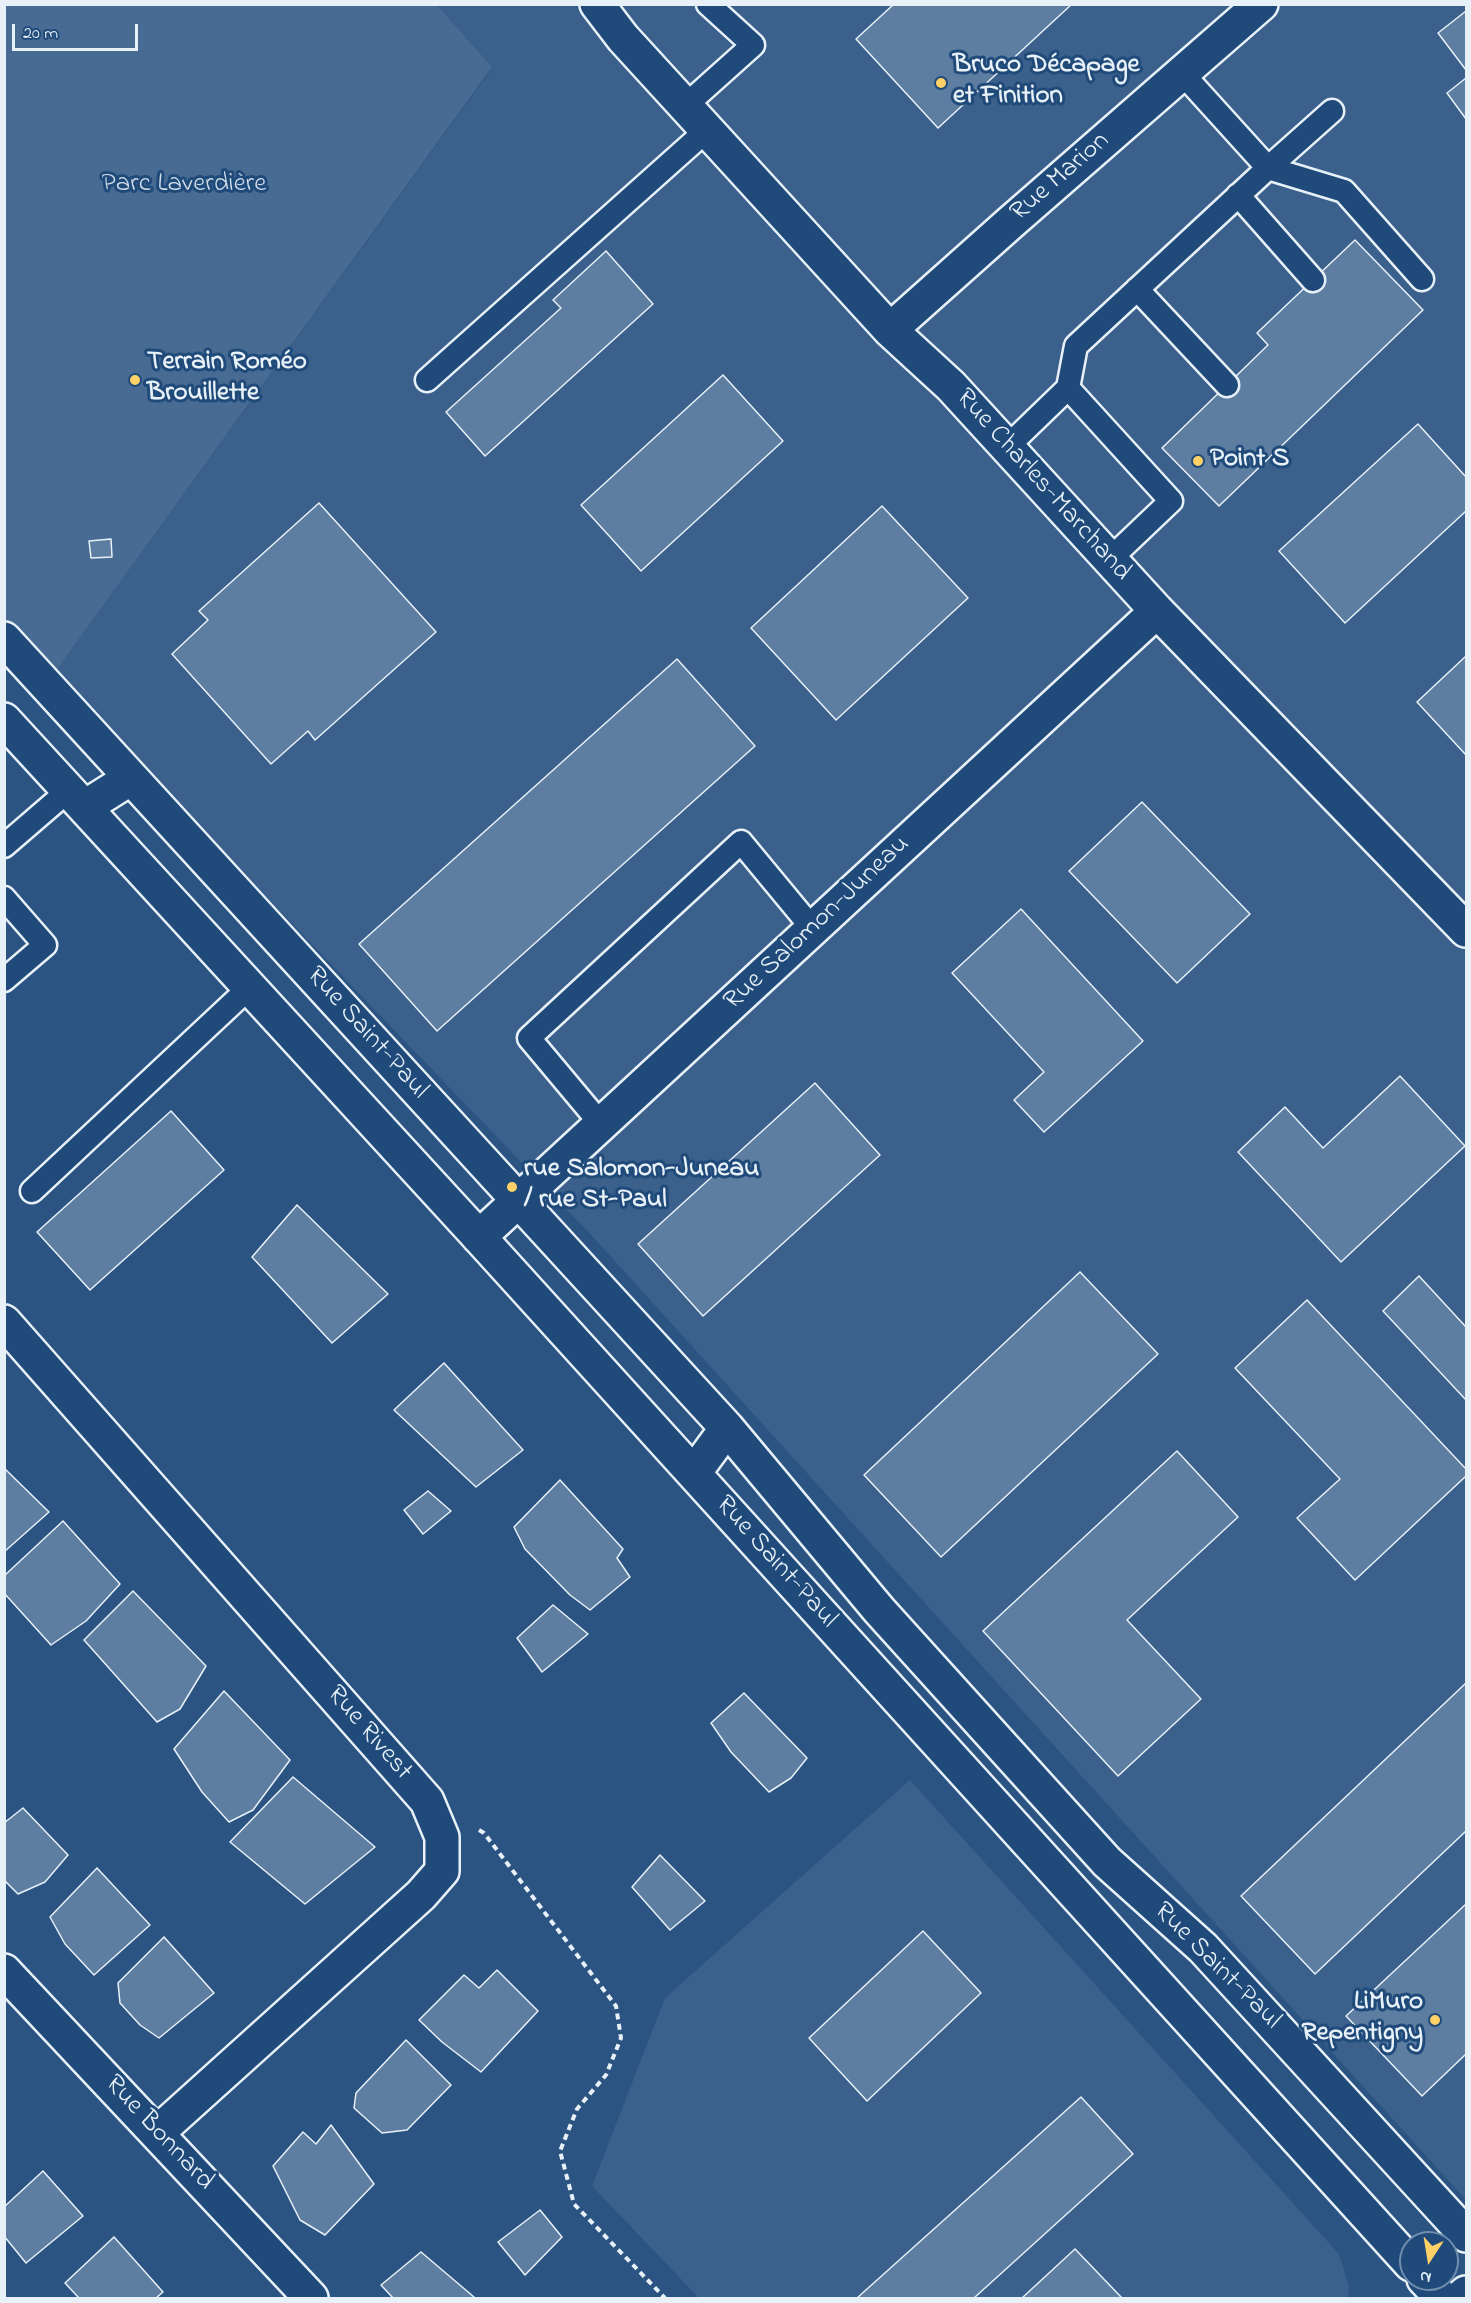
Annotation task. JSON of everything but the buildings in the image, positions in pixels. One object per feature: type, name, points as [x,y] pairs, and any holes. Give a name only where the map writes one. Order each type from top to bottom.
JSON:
[{"type":"street","name":"Rue Charles-Marchand","points":[[597,4],[623,38],[890,330],[951,386],[1157,611],[1467,930]]},
{"type":"street","name":"Rue Marion","points":[[890,330],[1261,4]]},
{"type":"street","name":"Rue Salomon-Juneau","points":[[479,1237],[1157,611]]},
{"type":"street","name":"Rue Saint-Paul","points":[[4,639],[727,1428],[879,1610],[1107,1862],[1203,1948],[1467,2235]]},
{"type":"street","name":"Rue Saint-Paul","points":[[4,720],[479,1237],[1399,2251]]},
{"type":"street","points":[[77,799],[131,777]]},
{"type":"street","name":"Rue Rivest","points":[[4,1322],[427,1801],[442,1837],[442,1871],[421,1895],[157,2133]]},
{"type":"street","name":"Rue Saint-Paul","points":[[694,1473],[727,1428]]},
{"type":"street","name":"Rue Saint-Paul","points":[[857,1653],[879,1610]]},
{"type":"street","points":[[1098,1919],[1107,1862]]},
{"type":"street","name":"Rue Bonnard","points":[[4,1971],[310,2298]]},
{"type":"street","points":[[1460,2298],[1467,2293]]},
{"type":"lane","points":[[685,106],[753,45],[708,4]]},
{"type":"lane","points":[[1182,74],[1268,168],[1344,191],[1422,279]]},
{"type":"lane","points":[[1007,447],[1068,388],[1076,346],[1332,111]]},
{"type":"lane","points":[[428,380],[707,130]]},
{"type":"lane","points":[[1238,195],[1313,280]]},
{"type":"lane","points":[[1137,289],[1227,385]]},
{"type":"lane","points":[[1068,388],[1171,501],[1109,560]]},
{"type":"lane","points":[[4,846],[77,799]]},
{"type":"lane","points":[[602,1124],[529,1038],[741,842],[813,929]]},
{"type":"lane","points":[[4,898],[45,945],[4,980]]},
{"type":"lane","points":[[32,1191],[250,987]]},
{"type":"path","points":[[427,1801],[484,1833],[616,2006],[621,2038],[606,2075],[577,2109],[560,2151],[574,2204],[665,2298]]},
{"type":"shaded area","points":[[437,5],[1466,5],[1466,2200],[593,1237],[53,675],[492,68]]},
{"type":"shaded area","points":[[910,1780],[1339,2254],[1349,2286],[1348,2298],[699,2298],[592,2186],[665,1998]]},
{"type":"green space","name":"Parc Laverdière","points":[[5,5],[437,5],[492,67],[53,675],[5,622]]},
{"type":"place","name":"Bruco Décapage et Finition","points":[[941,83]]},
{"type":"place","name":"Terrain Roméo Brouillette","points":[[135,380]]},
{"type":"place","name":"Point S","points":[[1198,461]]},
{"type":"place","name":"rue Salomon-Juneau / rue St-Paul","points":[[512,1187]]},
{"type":"place","name":"LiMuro Repentigny","points":[[1435,2020]]}]
